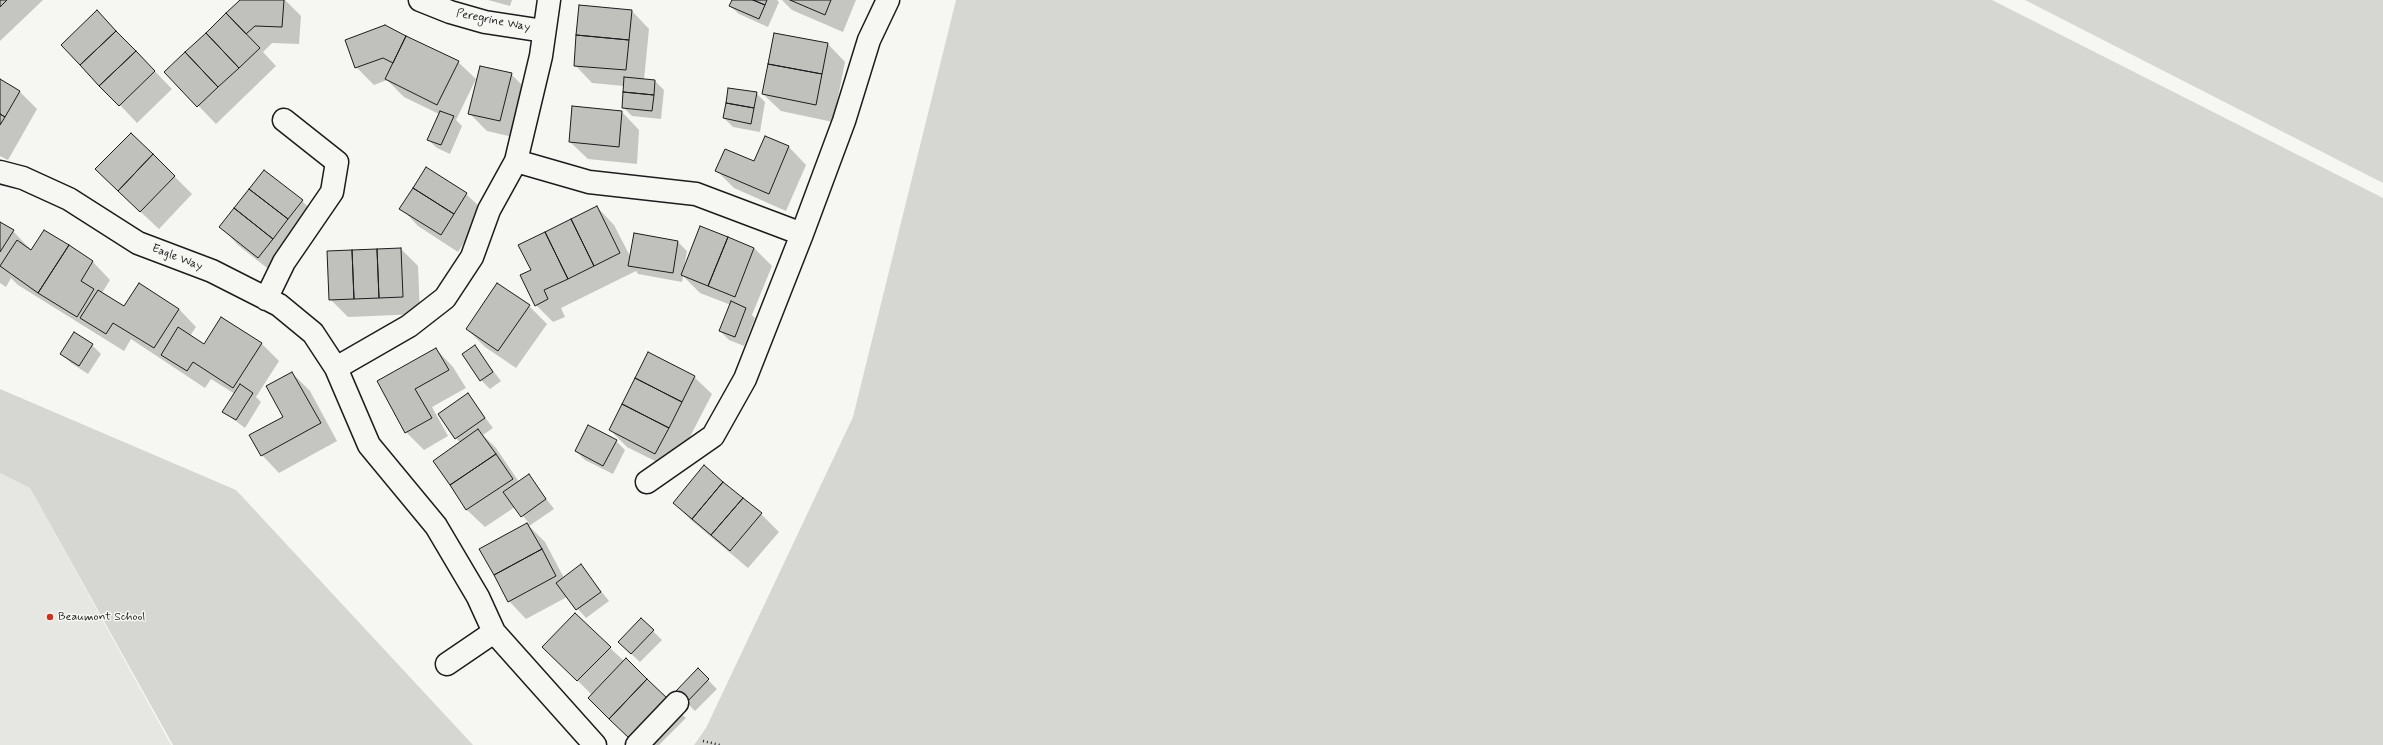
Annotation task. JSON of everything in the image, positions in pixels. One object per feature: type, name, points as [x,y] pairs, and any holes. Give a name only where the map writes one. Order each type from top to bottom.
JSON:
[{"type":"street","name":"Peregrine Way","points":[[420,0],[450,12],[485,22],[544,31]]},
{"type":"street","points":[[336,368],[409,326],[445,298],[472,257],[489,210],[516,161],[541,56],[548,0]]},
{"type":"street","points":[[647,482],[713,436],[745,379],[802,234],[844,121],[869,40],[888,0]]},
{"type":"street","points":[[266,299],[284,262],[332,192],[337,162],[284,120]]},
{"type":"street","points":[[516,161],[588,182],[696,194],[802,234]]},
{"type":"street","name":"Eagle Way","points":[[0,172],[23,178],[69,199],[138,243],[212,271],[279,305],[313,334],[336,368],[369,445],[436,526],[478,597],[494,632],[595,745]]},
{"type":"street","points":[[447,664],[494,632]]},
{"type":"street","points":[[637,745],[677,703]]},
{"type":"path","points":[[704,741],[720,745]]},
{"type":"shaded area","points":[[956,0],[1992,0],[2383,198],[2383,745],[694,745],[706,728],[853,417]]},
{"type":"shaded area","points":[[2025,0],[2383,0],[2383,183]]},
{"type":"shaded area","points":[[0,389],[236,490],[473,745],[173,745],[30,488],[0,473]]},
{"type":"shaded area","name":"Beaumont School","points":[[0,473],[30,488],[171,745],[0,745]]},
{"type":"building","points":[[0,0],[7,0],[0,7]]},
{"type":"building","points":[[240,0],[284,0],[282,27],[255,26],[246,34],[226,13]]},
{"type":"building","points":[[732,0],[753,0],[765,5],[759,19],[729,6]]},
{"type":"building","points":[[753,0],[767,0],[765,5]]},
{"type":"building","points":[[790,0],[831,0],[825,15]]},
{"type":"building","points":[[579,5],[632,10],[629,40],[576,35]]},
{"type":"building","points":[[97,10],[116,31],[80,65],[61,45]]},
{"type":"building","points":[[226,13],[260,48],[239,68],[206,33]]},
{"type":"building","points":[[385,25],[406,36],[393,63],[383,58],[355,68],[345,40]]},
{"type":"building","points":[[116,31],[136,51],[99,86],[80,65]]},
{"type":"building","points":[[206,33],[239,68],[218,87],[185,52]]},
{"type":"building","points":[[774,33],[828,43],[822,74],[768,64]]},
{"type":"building","points":[[576,35],[629,40],[626,70],[574,66]]},
{"type":"building","points":[[406,36],[459,61],[437,105],[385,79]]},
{"type":"building","points":[[136,51],[155,71],[119,106],[99,86]]},
{"type":"building","points":[[185,52],[218,87],[197,107],[164,72]]},
{"type":"building","points":[[768,64],[822,74],[816,105],[762,94]]},
{"type":"building","points":[[480,66],[512,73],[500,121],[468,114]]},
{"type":"building","points":[[624,77],[655,80],[654,95],[623,92]]},
{"type":"building","points":[[0,79],[20,91],[5,117],[0,114]]},
{"type":"building","points":[[728,88],[757,92],[754,108],[726,103]]},
{"type":"building","points":[[623,92],[654,95],[652,111],[622,108]]},
{"type":"building","points":[[726,103],[754,108],[751,124],[723,118]]},
{"type":"building","points":[[572,106],[622,111],[619,147],[569,142]]},
{"type":"building","points":[[440,111],[454,116],[441,145],[427,140]]},
{"type":"building","points":[[0,114],[5,117],[0,125]]},
{"type":"building","points":[[131,133],[153,154],[118,191],[95,169]]},
{"type":"building","points":[[765,136],[789,146],[769,194],[715,171],[725,149],[754,161]]},
{"type":"building","points":[[153,154],[175,176],[140,212],[118,191]]},
{"type":"building","points":[[426,167],[467,193],[454,214],[413,188]]},
{"type":"building","points":[[264,170],[303,200],[288,219],[249,189]]},
{"type":"building","points":[[413,188],[454,214],[441,235],[399,209]]},
{"type":"building","points":[[249,189],[288,219],[273,239],[234,208]]},
{"type":"building","points":[[597,206],[620,253],[594,266],[571,219]]},
{"type":"building","points":[[234,208],[273,239],[258,258],[219,227]]},
{"type":"building","points":[[571,219],[594,266],[568,279],[545,232]]},
{"type":"building","points":[[0,222],[14,230],[0,252]]},
{"type":"building","points":[[700,226],[728,237],[708,286],[681,275]]},
{"type":"building","points":[[44,230],[69,245],[38,293],[0,266],[17,240],[31,250]]},
{"type":"building","points":[[545,232],[568,279],[544,290],[548,299],[535,306],[520,275],[531,270],[518,245]]},
{"type":"building","points":[[634,233],[678,241],[673,273],[628,266]]},
{"type":"building","points":[[728,237],[754,248],[735,297],[708,286]]},
{"type":"building","points":[[69,245],[93,261],[81,281],[94,289],[77,317],[38,293]]},
{"type":"building","points":[[401,248],[403,297],[379,298],[377,249]]},
{"type":"building","points":[[377,249],[379,298],[354,299],[352,250]]},
{"type":"building","points":[[352,250],[354,299],[329,300],[327,251]]},
{"type":"building","points":[[139,283],[179,309],[154,348],[113,323],[106,334],[80,318],[98,290],[124,306]]},
{"type":"building","points":[[497,283],[530,305],[498,351],[466,329]]},
{"type":"building","points":[[731,301],[746,308],[735,337],[719,331]]},
{"type":"building","points":[[221,317],[262,343],[233,388],[193,362],[187,371],[161,355],[178,327],[204,344]]},
{"type":"building","points":[[74,332],[93,344],[79,366],[60,354]]},
{"type":"building","points":[[475,345],[493,372],[480,381],[462,354]]},
{"type":"building","points":[[436,348],[449,370],[415,389],[432,418],[405,433],[377,381]]},
{"type":"building","points":[[648,352],[695,376],[682,402],[635,378]]},
{"type":"building","points":[[292,372],[321,423],[261,456],[249,435],[283,417],[266,386]]},
{"type":"building","points":[[635,378],[682,402],[669,428],[622,404]]},
{"type":"building","points":[[240,384],[253,393],[236,420],[222,412]]},
{"type":"building","points":[[468,393],[485,418],[455,439],[438,414]]},
{"type":"building","points":[[622,404],[669,428],[655,454],[609,430]]},
{"type":"building","points":[[588,425],[617,440],[603,466],[575,451]]},
{"type":"building","points":[[478,429],[496,454],[450,485],[433,461]]},
{"type":"building","points":[[496,454],[513,479],[466,510],[450,485]]},
{"type":"building","points":[[704,465],[723,482],[692,519],[673,503]]},
{"type":"building","points":[[529,474],[546,499],[521,517],[503,492]]},
{"type":"building","points":[[723,482],[743,498],[711,535],[692,519]]},
{"type":"building","points":[[743,498],[762,513],[730,551],[711,535]]},
{"type":"building","points":[[527,523],[542,549],[494,575],[479,549]]},
{"type":"building","points":[[542,549],[556,576],[508,602],[494,575]]},
{"type":"building","points":[[581,564],[601,592],[576,610],[556,583]]},
{"type":"building","points":[[575,613],[611,647],[577,681],[542,647]]},
{"type":"building","points":[[641,618],[654,630],[631,654],[618,642]]},
{"type":"building","points":[[626,658],[647,679],[609,719],[588,698]]},
{"type":"building","points":[[698,668],[709,679],[686,703],[675,692]]},
{"type":"building","points":[[647,679],[669,700],[630,739],[609,719]]},
{"type":"place","name":"Beaumont School","points":[[50,617]]}]
